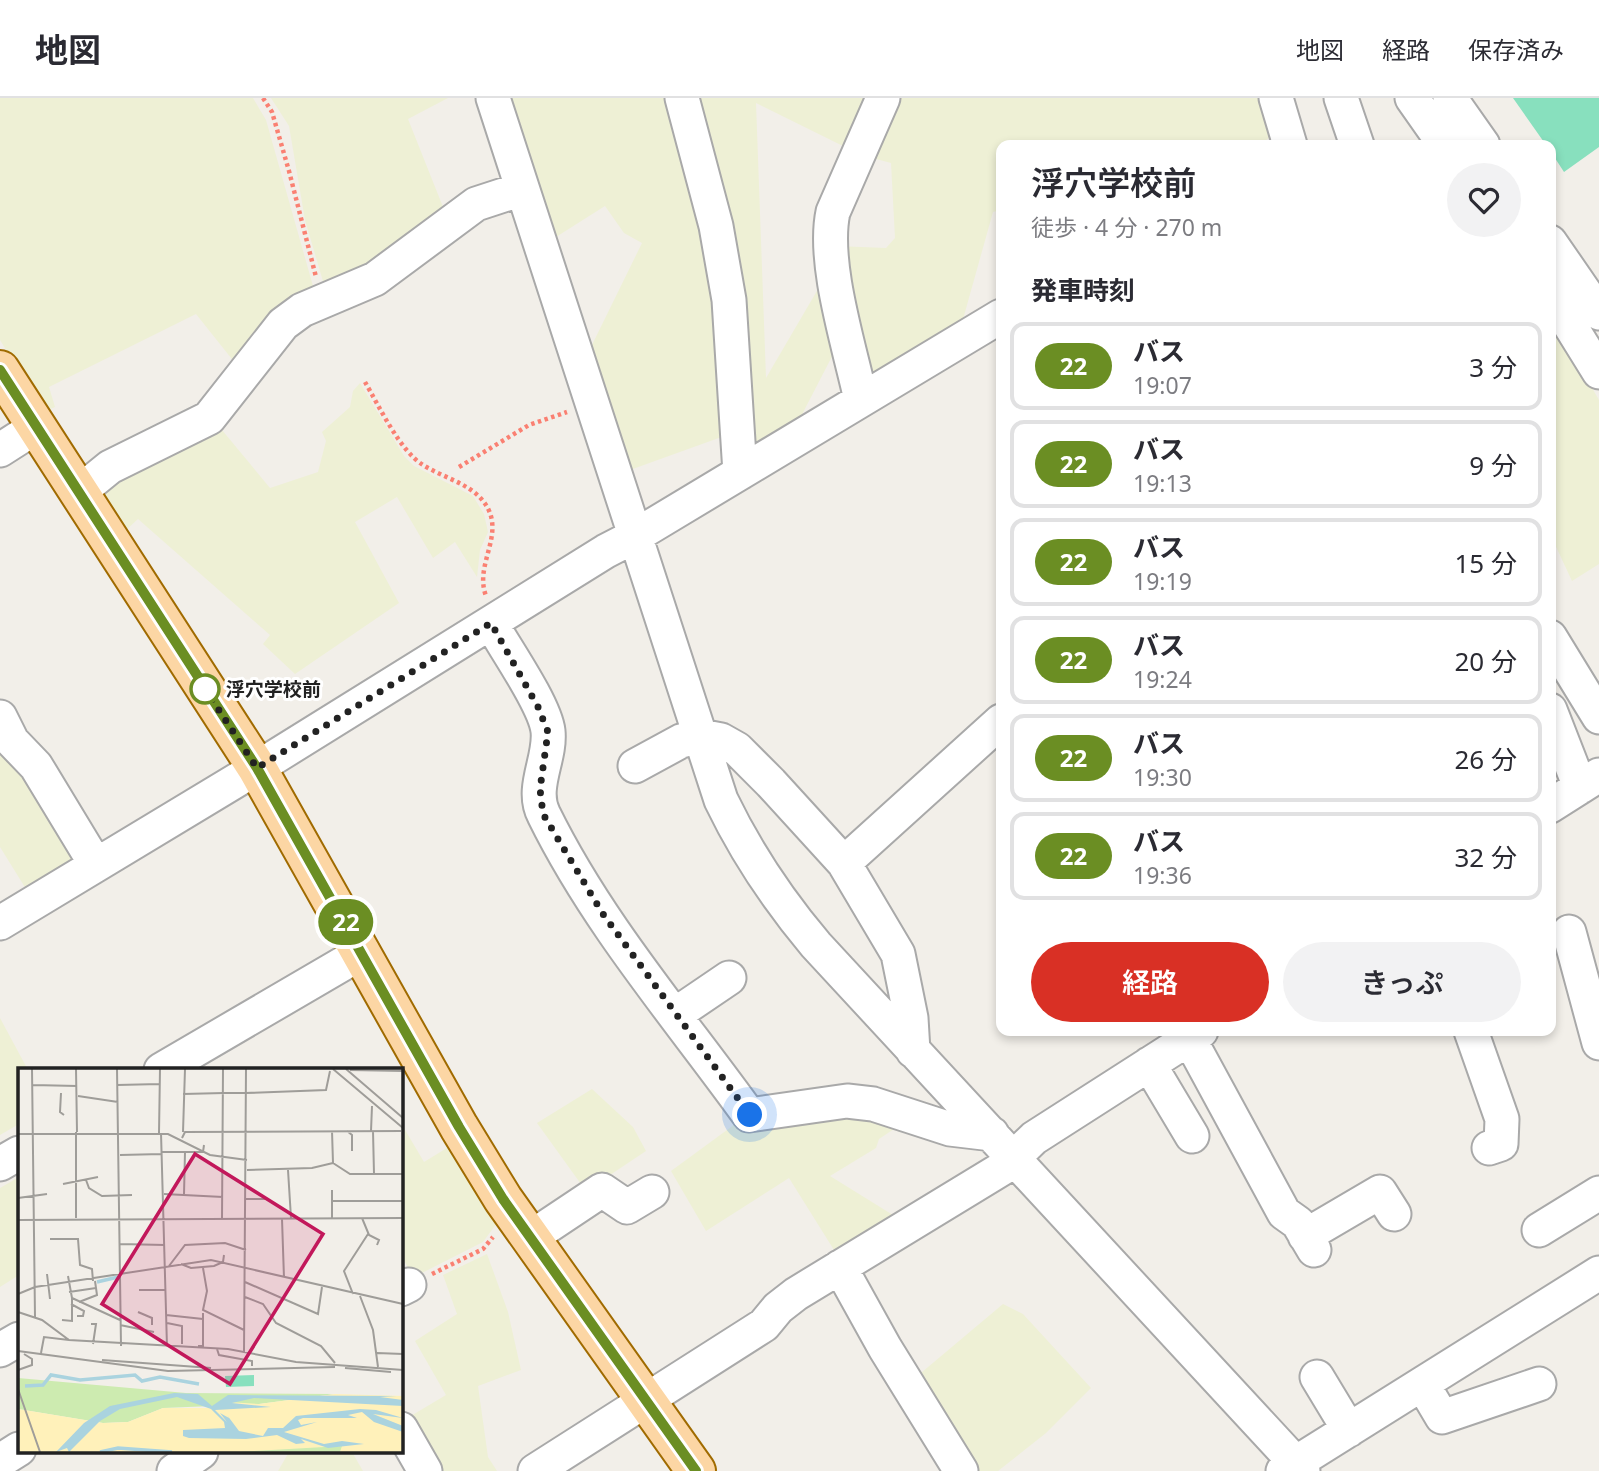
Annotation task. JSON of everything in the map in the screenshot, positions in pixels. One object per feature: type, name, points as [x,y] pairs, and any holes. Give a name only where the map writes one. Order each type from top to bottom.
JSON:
[{"type":"main road","points":[[0,370],[257,768],[363,952],[459,1127],[521,1225],[696,1471]]},
{"type":"street","points":[[493,98],[721,800],[763,876],[816,945],[1003,1146],[1294,1468],[1349,1430],[1599,1273]]},
{"type":"street","points":[[682,98],[716,226],[729,300],[740,473]]},
{"type":"street","points":[[860,401],[831,255],[830,226],[833,212],[883,98]]},
{"type":"street","points":[[1276,98],[1286,140]]},
{"type":"street","points":[[1341,98],[1355,140]]},
{"type":"street","points":[[1412,98],[1441,140]]},
{"type":"street","points":[[1450,98],[1479,140]]},
{"type":"street","points":[[78,493],[110,467],[209,418],[283,324],[302,310],[392,268],[476,204],[523,189]]},
{"type":"street","points":[[1556,251],[1599,313]]},
{"type":"street","points":[[1556,303],[1599,372]]},
{"type":"street","points":[[0,923],[257,768],[606,551],[996,319]]},
{"type":"street","points":[[0,450],[36,427]]},
{"type":"street","points":[[495,620],[548,732],[540,789],[543,814],[603,914],[750,1115],[847,1101],[873,1104],[1003,1146],[1034,1138],[1193,1036]]},
{"type":"street","points":[[1556,647],[1599,717]]},
{"type":"street","points":[[0,717],[12,741],[36,766],[96,865]]},
{"type":"street","points":[[1556,721],[1590,781],[1556,802]]},
{"type":"street","points":[[844,863],[996,726]]},
{"type":"street","points":[[635,766],[681,741],[700,736],[721,740],[737,749],[844,863],[898,954],[911,1018],[913,1051]]},
{"type":"street","points":[[1569,932],[1589,965],[1599,1043]]},
{"type":"street","points":[[169,1068],[197,1061],[363,952]]},
{"type":"street","points":[[676,1014],[729,978]]},
{"type":"street","points":[[1195,1036],[1249,1169],[1284,1213],[1298,1223],[1310,1243],[1380,1192],[1394,1214]]},
{"type":"street","points":[[1473,1036],[1502,1119],[1501,1144],[1489,1148]]},
{"type":"street","points":[[1149,1064],[1192,1136]]},
{"type":"street","points":[[535,1471],[764,1325],[778,1308],[1003,1168],[1003,1146]]},
{"type":"street","points":[[0,1164],[18,1154]]},
{"type":"street","points":[[521,1225],[602,1190],[627,1207],[652,1192]]},
{"type":"street","points":[[1539,1230],[1599,1193]]},
{"type":"street","points":[[840,1268],[885,1348],[961,1471]]},
{"type":"street","points":[[0,1350],[18,1340]]},
{"type":"street","points":[[1317,1377],[1349,1430]]},
{"type":"street","points":[[1423,1385],[1442,1416],[1539,1384]]},
{"type":"street","points":[[402,1431],[425,1471]]},
{"type":"street","points":[[0,1461],[18,1450]]},
{"type":"street","points":[[174,1471],[198,1454]]},
{"type":"path","points":[[263,98],[272,112],[323,301]]},
{"type":"path","points":[[365,382],[409,453],[420,463],[477,492],[489,513],[493,531],[481,580],[495,620]]},
{"type":"path","points":[[459,467],[529,425],[557,417],[591,401]]},
{"type":"path","points":[[405,1287],[484,1249],[521,1225]]},
{"type":"green space","points":[[0,98],[253,98],[266,120],[313,286],[283,304],[239,368],[196,314],[49,387],[55,407],[44,412],[0,340]]},
{"type":"green space","points":[[271,98],[448,98],[408,119],[447,217],[327,295],[305,220],[289,126]]},
{"type":"green space","points":[[510,98],[671,98],[713,258],[727,435],[630,470],[590,349],[642,243],[624,233],[605,206],[556,237]]},
{"type":"green space","points":[[686,98],[871,98],[849,149],[756,103],[766,378],[828,272],[841,339],[794,430],[748,458]]},
{"type":"green space","points":[[890,98],[1263,98],[1271,136],[1266,140],[996,140],[996,211],[993,212],[960,330],[865,387],[836,246],[886,248],[895,238],[891,163],[865,156]]},
{"type":"green space","points":[[1513,98],[1599,98],[1599,147],[1564,172],[1556,160],[1556,140],[1542,140]]},
{"type":"green space","points":[[1558,329],[1599,400],[1599,564],[1572,581],[1556,547]]},
{"type":"green space","points":[[360,383],[404,456],[414,466],[473,496],[484,514],[488,532],[480,550],[477,577],[455,542],[433,558],[397,497],[355,522],[399,603],[295,674],[263,644],[270,635],[138,519],[125,531],[98,485],[217,424],[270,488],[318,472],[326,441],[322,432],[350,407],[353,391]]},
{"type":"green space","points":[[0,737],[83,866],[31,897],[0,847]]},
{"type":"green space","points":[[0,1018],[27,1068],[18,1068],[18,1125],[0,1135]]},
{"type":"green space","points":[[592,1089],[633,1127],[646,1151],[586,1191],[537,1123]]},
{"type":"green space","points":[[844,1112],[903,1123],[879,1139],[876,1148],[830,1176],[901,1220],[839,1258],[789,1178],[706,1231],[671,1171],[742,1119],[752,1133],[761,1127]]},
{"type":"green space","points":[[402,1125],[424,1162],[455,1143],[500,1219],[483,1242],[414,1277],[402,1258]]},
{"type":"green space","points":[[18,1178],[18,1276],[0,1287],[0,1188]]},
{"type":"green space","points":[[487,1254],[508,1312],[521,1370],[478,1386],[488,1457],[497,1471],[433,1471],[404,1420],[446,1395],[415,1341],[457,1314],[443,1275]]},
{"type":"green space","points":[[1003,1304],[1023,1314],[1091,1388],[1046,1433],[998,1471],[971,1471],[915,1378]]},
{"type":"green space","points":[[288,1454],[353,1454],[363,1471],[278,1471]]},
{"type":"bus line","name":"22","points":[[0,370],[257,768],[363,952],[459,1127],[503,1199],[696,1471]]},
{"type":"place","name":"浮穴学校前","points":[[205,689]]},
{"type":"route","points":[[205,689],[257,768],[491,623],[545,720],[548,732],[539,802],[543,814],[603,914],[750,1115]]}]
